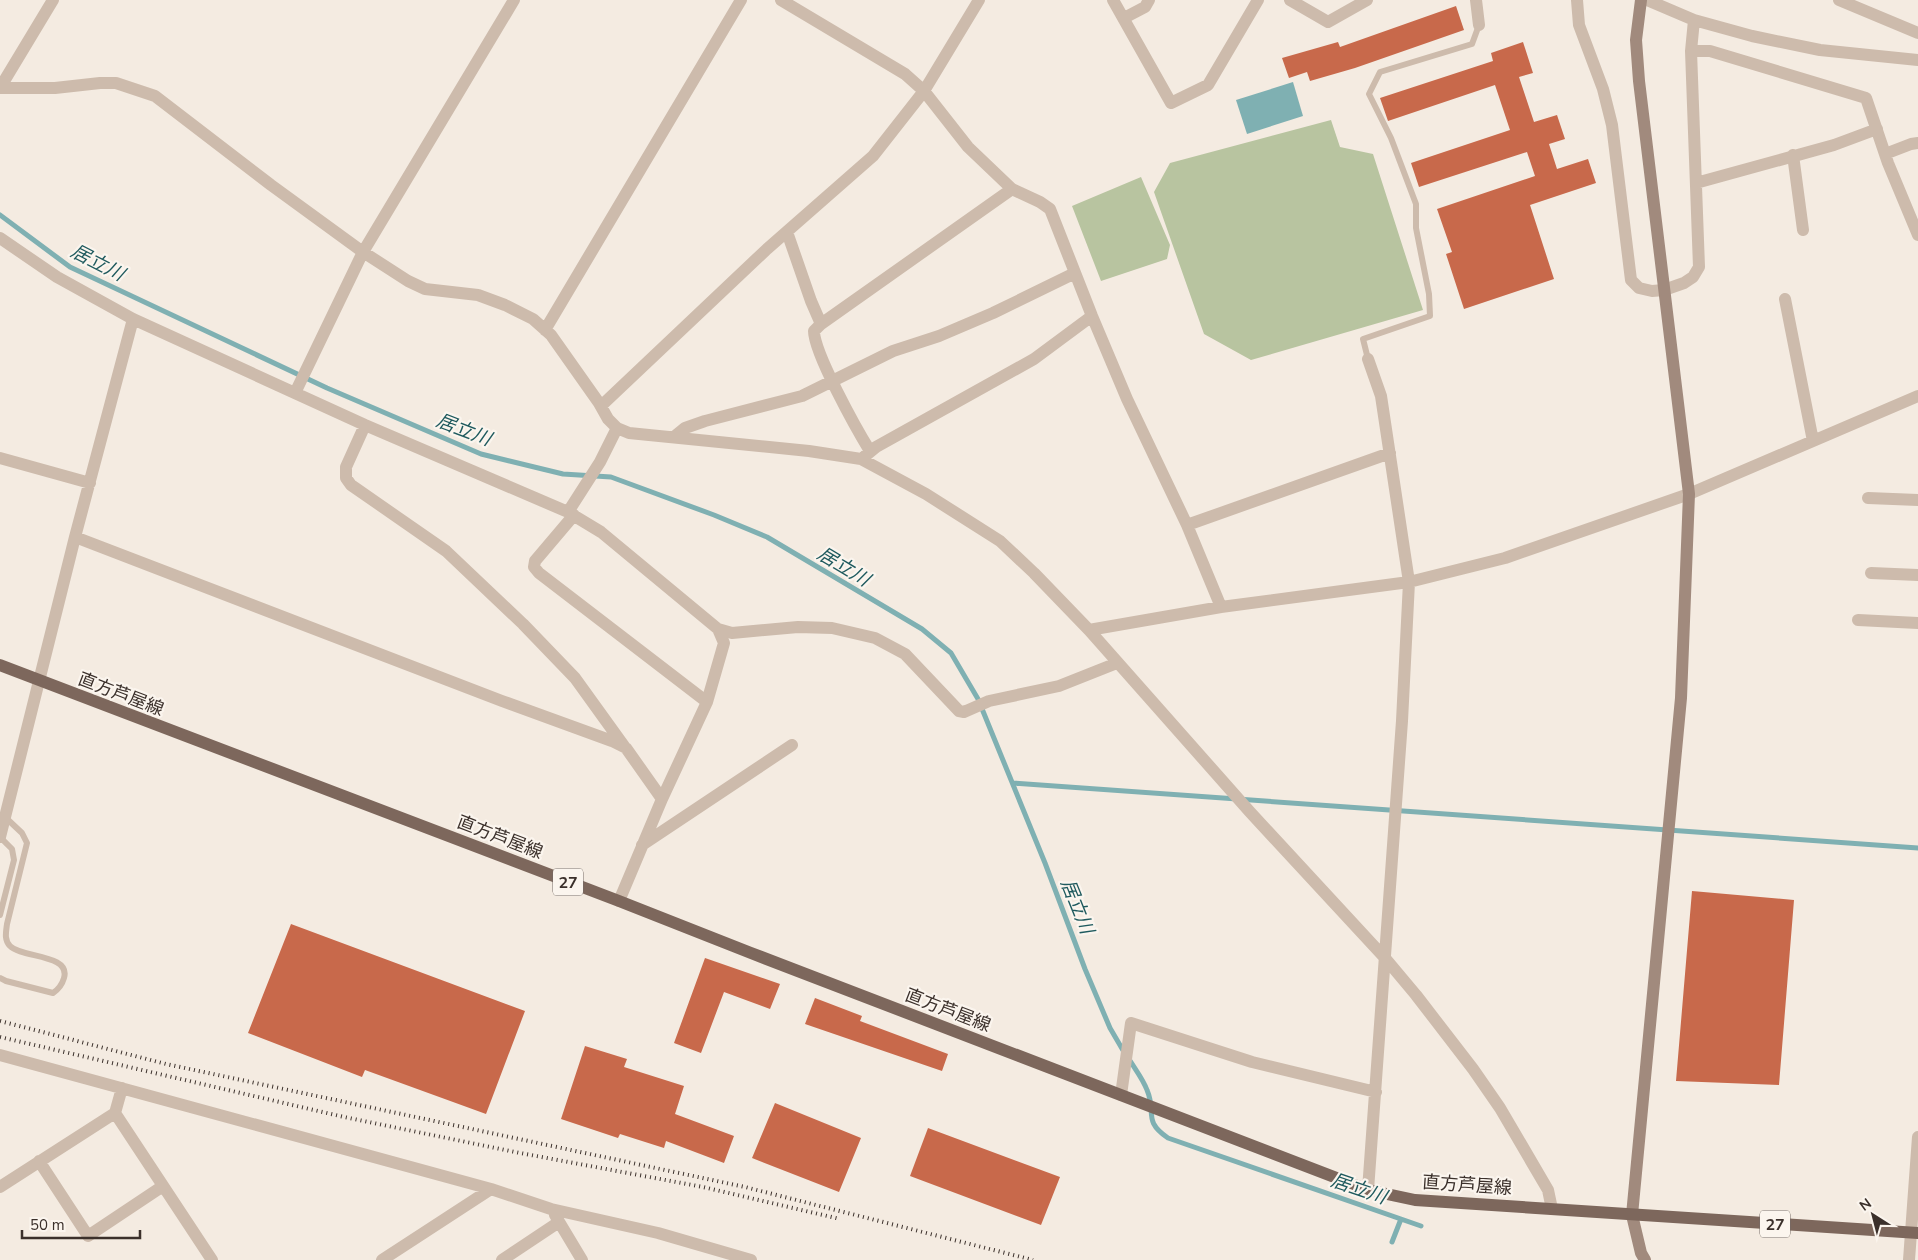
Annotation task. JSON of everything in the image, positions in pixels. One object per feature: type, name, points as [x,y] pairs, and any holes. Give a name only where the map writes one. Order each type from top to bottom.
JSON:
[{"type":"main road","name":"直方芦屋線","points":[[0,665],[40,682],[619,901],[1122,1089],[1136,1101],[1368,1190],[1415,1200],[1914,1233]]},
{"type":"street","points":[[53,0],[0,88],[55,88],[116,83],[155,96],[271,185],[364,252],[408,281],[426,289],[478,295],[505,305],[526,316],[551,335],[601,406],[608,419],[617,428],[629,433],[865,455],[1000,541],[1089,630],[1233,793],[1385,958],[1416,995],[1473,1069],[1500,1108],[1548,1190],[1552,1209]]},
{"type":"street","points":[[297,390],[364,252],[514,0]]},
{"type":"street","points":[[545,330],[741,0]]},
{"type":"street","points":[[781,0],[905,74],[924,91],[968,147],[1012,189],[1040,202],[1050,209],[1127,398],[1187,524],[1221,607]]},
{"type":"street","points":[[601,406],[767,249],[873,156],[924,91],[979,0]]},
{"type":"street","points":[[1113,0],[1171,103],[1208,85],[1258,0]]},
{"type":"street","points":[[1124,18],[1145,7],[1149,0]]},
{"type":"street","points":[[1290,0],[1328,22],[1366,0]]},
{"type":"street","points":[[1476,0],[1479,26]]},
{"type":"street","points":[[1578,0],[1579,25],[1603,89],[1612,125],[1631,280],[1639,288],[1652,292],[1684,283],[1693,277],[1699,267],[1692,51],[1694,20]]},
{"type":"street","points":[[1641,0],[1636,40],[1661,273],[1689,494],[1681,698],[1632,1215],[1641,1253],[1645,1260]]},
{"type":"street","points":[[1647,0],[1694,20],[1752,36],[1820,50],[1918,60]]},
{"type":"street","points":[[1839,0],[1918,33]]},
{"type":"street","points":[[1692,51],[1710,51],[1866,98],[1885,154],[1918,235]]},
{"type":"street","points":[[1696,183],[1834,145],[1877,129]]},
{"type":"street","points":[[1885,154],[1918,143]]},
{"type":"street","points":[[1793,155],[1804,230]]},
{"type":"street","points":[[865,455],[861,436],[833,382],[814,339],[814,331],[821,324],[1012,189]]},
{"type":"street","points":[[787,232],[821,324]]},
{"type":"street","points":[[0,238],[57,277],[133,319],[297,390],[365,425],[571,513],[601,532],[718,629],[732,633],[798,627],[832,628],[874,638],[905,654],[959,711],[964,712],[989,701],[1059,686],[1117,663]]},
{"type":"street","points":[[674,437],[685,428],[705,420],[802,396],[893,350],[939,336],[993,313],[1075,273]]},
{"type":"street","points":[[1784,299],[1813,441]]},
{"type":"street","points":[[865,455],[1034,359],[1092,316]]},
{"type":"street","points":[[0,837],[75,537],[133,319]]},
{"type":"street","points":[[1368,359],[1381,396],[1409,582],[1396,810],[1368,1190]]},
{"type":"street","points":[[1089,630],[1221,607],[1409,582],[1505,558],[1689,494],[1918,396]]},
{"type":"street","points":[[365,425],[346,467],[346,478],[351,485],[446,551],[523,624],[575,678],[662,799]]},
{"type":"street","points":[[617,428],[571,513],[535,561],[534,567],[539,573],[707,702]]},
{"type":"street","points":[[1187,524],[1390,453]]},
{"type":"street","points":[[0,458],[90,483]]},
{"type":"street","points":[[1868,498],[1918,500]]},
{"type":"street","points":[[75,537],[502,702],[612,741],[626,748]]},
{"type":"street","points":[[1871,573],[1918,575]]},
{"type":"street","points":[[1858,620],[1918,623]]},
{"type":"street","points":[[619,901],[662,799],[707,702],[724,643],[718,629]]},
{"type":"street","points":[[642,845],[792,744]]},
{"type":"street","points":[[1122,1089],[1131,1023],[1252,1062],[1376,1092]]},
{"type":"street","points":[[0,1055],[491,1189],[551,1209],[658,1234],[751,1260]]},
{"type":"street","points":[[0,1187],[115,1113],[122,1088]]},
{"type":"street","points":[[115,1113],[212,1260]]},
{"type":"street","points":[[1909,1260],[1914,1233],[1918,1137]]},
{"type":"street","points":[[39,1162],[88,1236],[163,1186]]},
{"type":"street","points":[[382,1260],[491,1189]]},
{"type":"street","points":[[551,1209],[582,1260]]},
{"type":"street","points":[[502,1260],[559,1222]]},
{"type":"lane","points":[[1368,359],[1363,339],[1430,316],[1429,294],[1416,228],[1416,204],[1391,138],[1369,94],[1380,72],[1472,44],[1479,26]]},
{"type":"lane","points":[[0,978],[53,993],[59,989],[66,973],[64,968],[57,962],[16,950],[10,946],[6,938],[7,924],[27,843],[22,834],[5,817]]},
{"type":"lane","points":[[0,837],[12,849],[14,860],[0,915]]},
{"type":"green space","points":[[1331,120],[1340,147],[1373,154],[1423,310],[1251,360],[1204,334],[1154,192],[1170,163]]},
{"type":"green space","points":[[1141,177],[1170,245],[1167,259],[1101,281],[1072,206]]},
{"type":"water","points":[[1293,82],[1303,116],[1247,134],[1236,100]]},
{"type":"building","points":[[1456,6],[1464,30],[1355,68],[1310,81],[1307,72],[1289,78],[1282,58],[1338,42],[1340,47]]},
{"type":"building","points":[[1523,42],[1533,73],[1519,77],[1534,122],[1557,115],[1565,139],[1549,144],[1557,169],[1588,159],[1596,183],[1530,205],[1554,279],[1464,309],[1446,254],[1452,252],[1437,209],[1535,176],[1527,152],[1419,187],[1411,163],[1510,130],[1495,85],[1388,121],[1380,98],[1493,61],[1491,53]]},
{"type":"building","points":[[1692,891],[1794,900],[1779,1085],[1676,1081]]},
{"type":"building","points":[[291,924],[525,1011],[486,1114],[365,1070],[362,1077],[248,1033]]},
{"type":"building","points":[[705,958],[780,984],[770,1009],[724,992],[701,1053],[674,1043]]},
{"type":"building","points":[[815,998],[862,1016],[860,1021],[948,1054],[942,1071],[805,1024]]},
{"type":"building","points":[[585,1046],[627,1059],[624,1067],[684,1086],[675,1114],[734,1136],[724,1163],[666,1141],[664,1148],[620,1134],[618,1138],[561,1119]]},
{"type":"building","points":[[775,1103],[861,1138],[839,1192],[752,1158]]},
{"type":"building","points":[[928,1128],[1060,1177],[1041,1225],[910,1176]]},
{"type":"waterway","name":"居立川","points":[[0,215],[70,267],[327,388],[481,454],[563,474],[611,477],[714,515],[767,537],[922,629],[951,653],[978,699],[1045,863],[1085,969],[1110,1028],[1124,1052]]},
{"type":"waterway","points":[[1013,783],[1918,848]]},
{"type":"waterway","name":"居立川","points":[[1129,1059],[1147,1090],[1155,1126],[1168,1138],[1421,1226]]},
{"type":"waterway","name":"居立川","points":[[1392,1242],[1401,1219]]},
{"type":"railway","points":[[0,1021],[166,1064],[745,1187],[1033,1260]]},
{"type":"railway","points":[[0,1037],[344,1117],[520,1153],[703,1187],[840,1219]]}]
